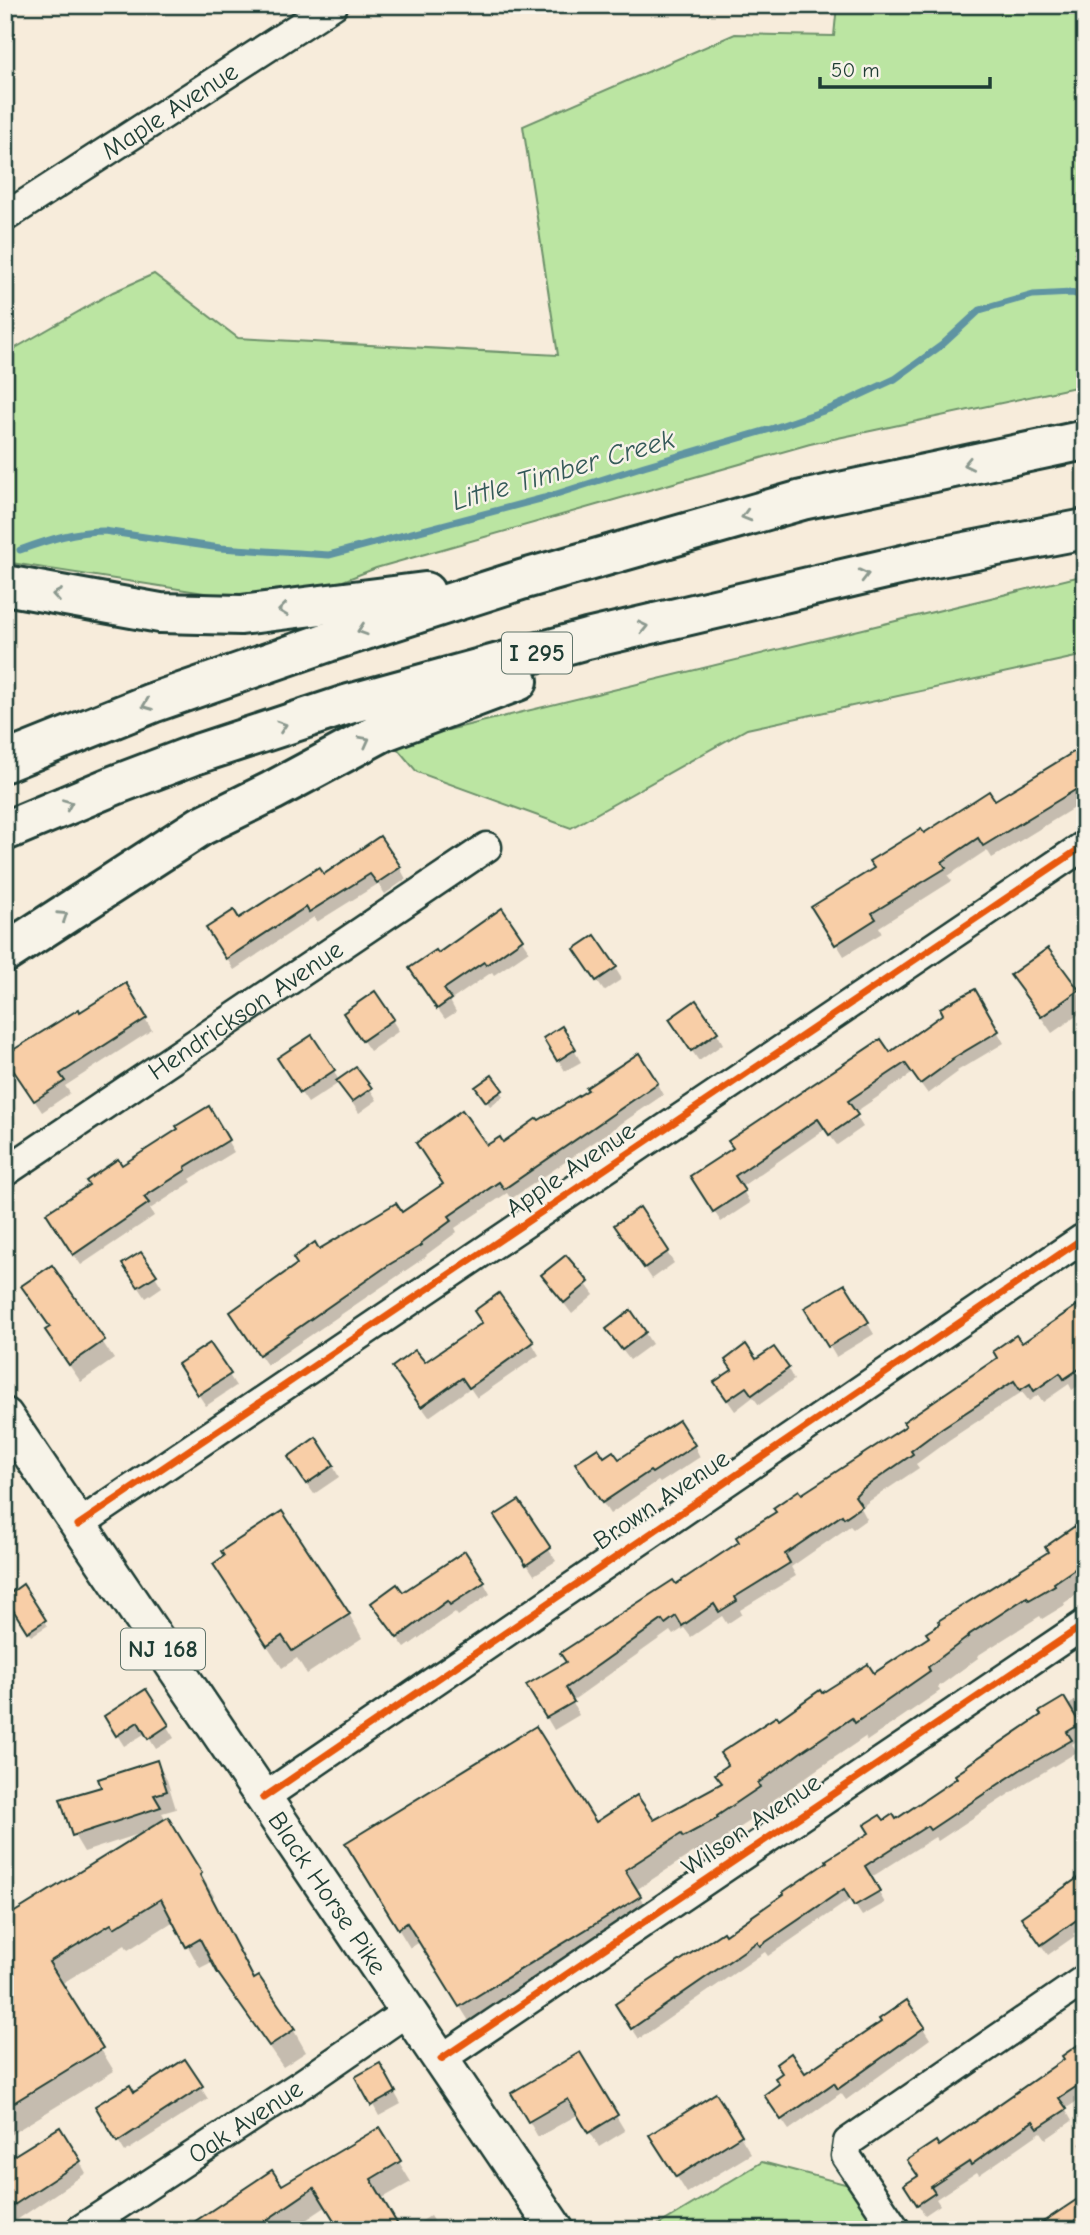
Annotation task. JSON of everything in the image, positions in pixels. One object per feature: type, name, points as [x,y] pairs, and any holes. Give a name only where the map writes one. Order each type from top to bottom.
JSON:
[{"type":"highway","points":[[5,762],[152,703],[328,642],[521,580],[802,500],[1085,440]]},
{"type":"highway","name":"I 295","points":[[5,831],[194,755],[323,712],[587,639],[923,561],[1085,529]]},
{"type":"highway","points":[[5,585],[160,613],[241,615],[521,580]]},
{"type":"highway","points":[[5,953],[201,826],[382,732],[516,682],[587,639]]},
{"type":"main road","name":"Black Horse Pike","points":[[5,1416],[556,2230]]},
{"type":"street","name":"Maple Avenue","points":[[7,212],[333,5]]},
{"type":"street","name":"Apple Avenue","points":[[78,1525],[1085,845]]},
{"type":"street","name":"Hendrickson Avenue","points":[[5,1172],[487,847]]},
{"type":"street","name":"Brown Avenue","points":[[263,1798],[833,1407],[1082,1239],[1085,1240]]},
{"type":"street","name":"Wilson Avenue","points":[[441,2059],[1085,1624]]},
{"type":"street","points":[[896,2230],[846,2156],[848,2142],[1085,1979]]},
{"type":"street","name":"Oak Avenue","points":[[80,2230],[408,2011]]},
{"type":"green space","points":[[837,5],[1085,5],[1085,385],[810,444],[376,568],[282,605],[5,562],[5,354],[113,292],[154,274],[238,338],[558,355],[523,126],[735,34],[834,36]]},
{"type":"green space","points":[[1085,575],[1085,655],[747,729],[571,828],[417,772],[396,747],[436,733]]},
{"type":"green space","points":[[762,2162],[849,2185],[877,2230],[650,2230]]},
{"type":"building","points":[[1085,745],[1085,784],[983,846],[978,838],[942,862],[946,868],[872,913],[876,919],[835,945],[811,907],[874,868],[869,861],[921,829],[924,833],[989,791],[995,800]]},
{"type":"building","points":[[380,836],[401,867],[377,883],[370,874],[309,912],[306,907],[226,959],[206,928],[234,910],[239,918],[319,867],[324,874]]},
{"type":"building","points":[[502,908],[523,939],[486,965],[484,962],[444,989],[451,999],[437,1009],[409,968],[436,950],[438,953]]},
{"type":"building","points":[[595,935],[617,967],[596,981],[574,949]]},
{"type":"building","points":[[1048,948],[1079,990],[1041,1017],[1010,975]]},
{"type":"building","points":[[126,983],[147,1018],[60,1074],[65,1081],[34,1101],[5,1055]]},
{"type":"building","points":[[975,989],[999,1031],[952,1059],[920,1084],[905,1063],[848,1101],[858,1115],[829,1135],[818,1119],[735,1176],[745,1191],[713,1212],[690,1176],[733,1148],[728,1141],[881,1039],[890,1052],[943,1014],[940,1008]]},
{"type":"building","points":[[375,991],[394,1019],[362,1041],[343,1013]]},
{"type":"building","points":[[696,1000],[718,1032],[691,1051],[669,1019]]},
{"type":"building","points":[[562,1026],[576,1049],[557,1061],[543,1038]]},
{"type":"building","points":[[312,1035],[335,1070],[300,1093],[277,1058]]},
{"type":"building","points":[[639,1053],[658,1083],[504,1189],[499,1182],[449,1216],[452,1220],[421,1243],[422,1245],[387,1266],[259,1355],[230,1312],[297,1264],[293,1258],[315,1242],[319,1249],[396,1203],[402,1212],[443,1184],[416,1143],[462,1110],[487,1145],[500,1137],[503,1142],[537,1118],[539,1120],[588,1090],[586,1088]]},
{"type":"building","points":[[356,1067],[372,1088],[352,1102],[336,1081]]},
{"type":"building","points":[[492,1075],[503,1090],[486,1102],[475,1087]]},
{"type":"building","points":[[209,1106],[229,1140],[144,1197],[149,1203],[73,1255],[46,1213],[89,1185],[86,1181],[118,1159],[122,1165]]},
{"type":"building","points":[[640,1207],[669,1251],[644,1268],[614,1225]]},
{"type":"building","points":[[141,1252],[157,1275],[138,1287],[122,1264]]},
{"type":"building","points":[[566,1255],[589,1282],[564,1303],[541,1275]]},
{"type":"building","points":[[52,1265],[105,1340],[69,1365],[45,1330],[50,1327],[21,1286]]},
{"type":"building","points":[[845,1284],[869,1322],[828,1347],[804,1308]]},
{"type":"building","points":[[499,1293],[534,1342],[469,1388],[462,1378],[421,1407],[392,1367],[415,1350],[425,1362],[482,1323],[474,1311]]},
{"type":"building","points":[[1085,1300],[1085,1365],[1064,1379],[1060,1373],[1034,1391],[1030,1384],[1020,1390],[1014,1381],[942,1428],[911,1451],[913,1454],[861,1490],[855,1496],[862,1506],[844,1518],[842,1515],[785,1554],[790,1563],[735,1597],[737,1601],[719,1612],[714,1604],[682,1626],[676,1616],[665,1624],[662,1620],[566,1688],[574,1702],[546,1718],[526,1685],[566,1662],[560,1653],[673,1580],[676,1584],[739,1542],[736,1537],[776,1512],[773,1508],[799,1490],[802,1494],[906,1426],[903,1422],[997,1358],[993,1351],[1016,1335],[1022,1343]]},
{"type":"building","points":[[631,1310],[646,1332],[622,1350],[606,1329]]},
{"type":"building","points":[[210,1343],[231,1374],[198,1395],[178,1364]]},
{"type":"building","points":[[746,1344],[756,1359],[774,1347],[789,1368],[752,1395],[746,1387],[727,1400],[714,1382],[732,1370],[725,1360]]},
{"type":"building","points":[[679,1420],[695,1445],[602,1503],[575,1463],[598,1448],[604,1457],[613,1451],[619,1459]]},
{"type":"building","points":[[316,1437],[334,1465],[306,1484],[288,1457]]},
{"type":"building","points":[[519,1500],[551,1548],[526,1565],[494,1516]]},
{"type":"building","points":[[282,1511],[350,1614],[292,1651],[282,1636],[267,1646],[213,1564],[224,1556],[221,1551]]},
{"type":"building","points":[[1078,1524],[1085,1534],[1085,1562],[1054,1583],[1055,1585],[1029,1600],[1027,1597],[967,1636],[928,1667],[930,1671],[855,1723],[852,1718],[801,1752],[758,1783],[760,1787],[717,1816],[718,1818],[683,1837],[681,1834],[625,1870],[641,1896],[459,2007],[407,1923],[398,1929],[345,1843],[536,1726],[596,1822],[637,1795],[654,1820],[722,1783],[715,1774],[728,1765],[720,1753],[777,1716],[779,1719],[820,1690],[822,1693],[868,1664],[874,1673],[929,1637],[926,1633],[940,1624],[938,1621],[1048,1552],[1045,1547]]},
{"type":"building","points":[[465,1551],[485,1582],[450,1605],[447,1601],[397,1638],[371,1603],[397,1584],[403,1592]]},
{"type":"building","points":[[23,1584],[46,1620],[27,1632],[5,1597]]},
{"type":"building","points":[[146,1689],[169,1725],[148,1739],[138,1722],[116,1736],[104,1716]]},
{"type":"building","points":[[1064,1697],[1080,1724],[1067,1732],[1072,1740],[1020,1770],[930,1830],[927,1826],[865,1866],[880,1891],[854,1906],[844,1889],[760,1946],[757,1942],[631,2029],[615,2004],[723,1932],[725,1935],[784,1894],[783,1892],[827,1862],[826,1860],[869,1833],[864,1825],[880,1815],[884,1820],[893,1814],[896,1819],[957,1778],[955,1775],[966,1766],[1041,1715],[1039,1712]]},
{"type":"building","points":[[157,1760],[167,1791],[154,1795],[161,1807],[72,1836],[60,1799],[101,1787],[98,1779]]},
{"type":"building","points":[[168,1817],[202,1873],[200,1875],[254,1979],[259,1976],[295,2029],[269,2046],[217,1972],[200,1939],[186,1947],[161,1899],[114,1928],[111,1924],[49,1962],[103,2048],[5,2108],[5,1918]]},
{"type":"building","points":[[1085,1873],[1085,1914],[1041,1945],[1021,1917]]},
{"type":"building","points":[[907,2000],[925,2027],[838,2089],[834,2083],[781,2120],[764,2095],[779,2084],[775,2078],[782,2073],[776,2064],[791,2053],[805,2073],[881,2022],[879,2019]]},
{"type":"building","points":[[1085,2040],[1085,2081],[1059,2098],[1067,2109],[1038,2128],[1033,2121],[971,2165],[969,2162],[931,2187],[935,2193],[917,2205],[904,2185],[918,2176],[907,2160],[936,2141],[939,2146],[1064,2059],[1062,2056]]},
{"type":"building","points":[[580,2052],[618,2115],[588,2133],[568,2099],[528,2122],[511,2093]]},
{"type":"building","points":[[185,2059],[203,2086],[117,2142],[95,2106],[130,2085],[134,2092]]},
{"type":"building","points":[[380,2063],[396,2092],[371,2106],[355,2077]]},
{"type":"building","points":[[716,2093],[742,2135],[676,2177],[649,2135]]},
{"type":"building","points":[[60,2127],[81,2161],[5,2211],[5,2161]]},
{"type":"building","points":[[380,2127],[401,2161],[371,2179],[401,2230],[340,2230],[314,2188],[252,2230],[182,2230],[272,2170],[282,2185]]},
{"type":"building","points":[[1085,2194],[1085,2230],[1031,2230]]},
{"type":"waterway","name":"Little Timber Creek","points":[[20,550],[72,534],[104,531],[220,548],[329,555],[544,498],[774,428],[832,408],[895,379],[942,345],[980,310],[1033,295],[1072,293],[1085,297]]},
{"type":"cycle path","points":[[78,1525],[1085,845]]},
{"type":"cycle path","points":[[263,1798],[1082,1239],[1085,1240]]},
{"type":"cycle path","points":[[441,2059],[1085,1624]]}]
